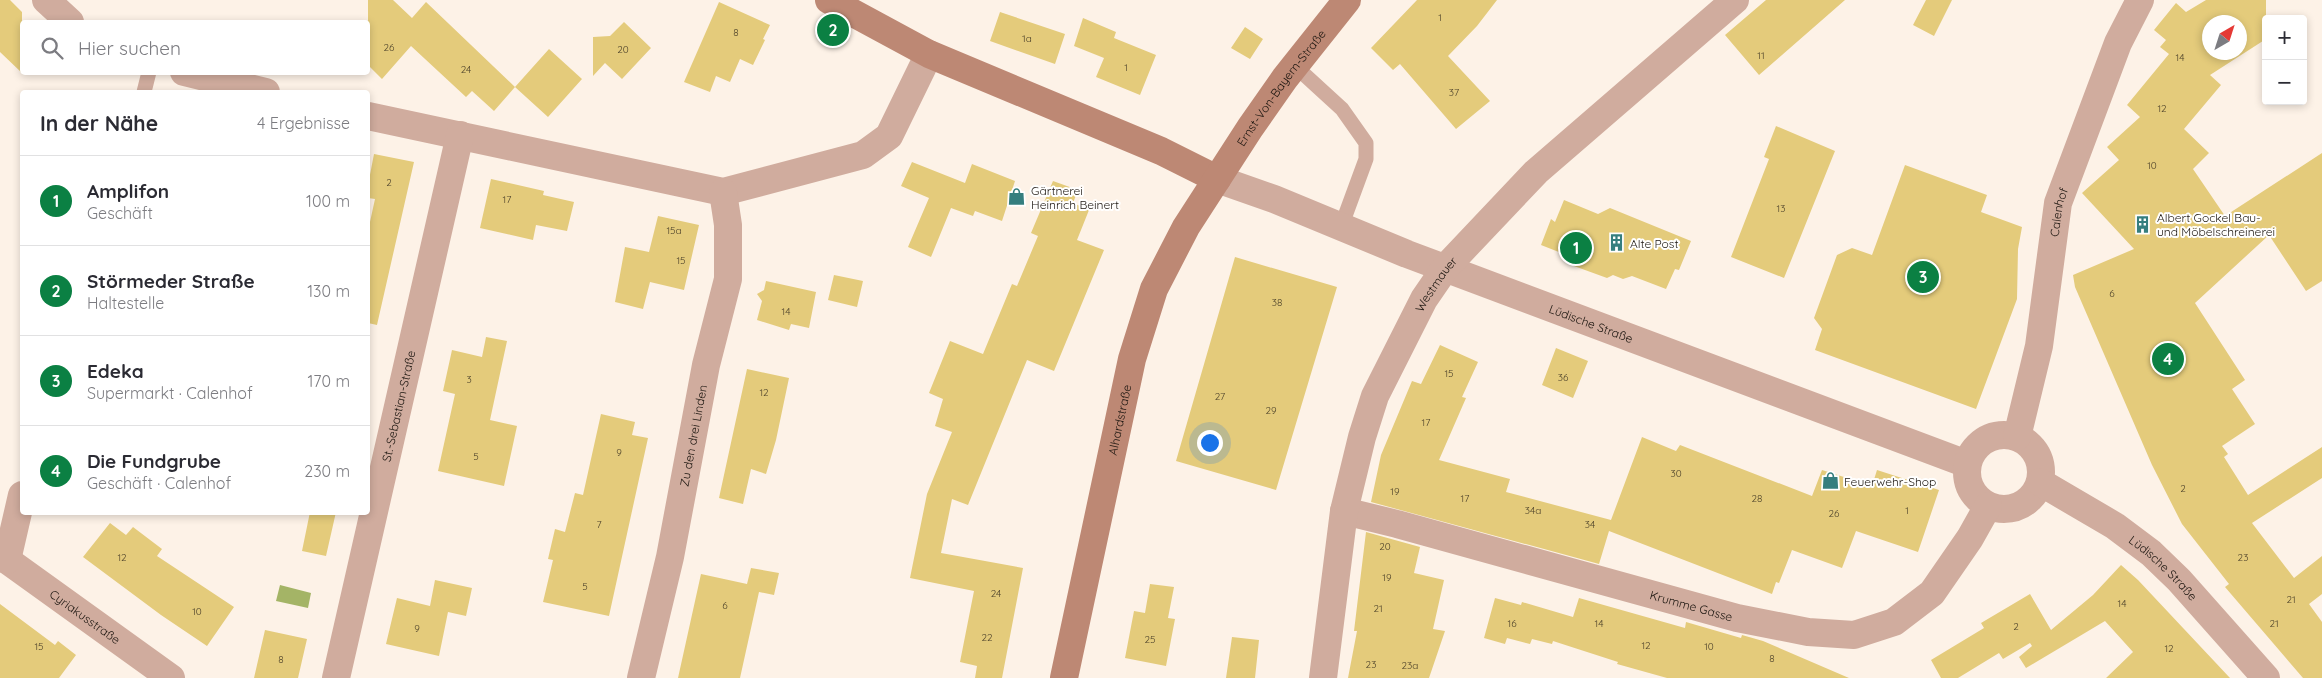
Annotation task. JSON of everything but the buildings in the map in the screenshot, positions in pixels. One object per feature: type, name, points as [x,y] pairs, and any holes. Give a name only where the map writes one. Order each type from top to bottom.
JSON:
[{"type":"main road","points":[[828,0],[930,54],[1161,151],[1217,179]]},
{"type":"main road","name":"Ernst-Von-Bayern-Straße","points":[[1217,179],[1250,128],[1295,66],[1347,0]]},
{"type":"main road","name":"Alhardstraße","points":[[1064,678],[1132,360],[1154,289],[1186,227],[1217,179]]},
{"type":"street","points":[[46,0],[68,20]]},
{"type":"street","name":"Westmauer","points":[[1323,678],[1344,511],[1362,438],[1376,396],[1424,299],[1446,267],[1536,172],[1735,0]]},
{"type":"street","name":"Calenhof","points":[[2017,437],[2039,346],[2058,203],[2118,43],[2140,0]]},
{"type":"street","points":[[370,116],[723,192],[863,155],[889,136],[930,54]]},
{"type":"street","points":[[196,75],[258,90]]},
{"type":"street","name":"St.-Sebastian-Straße","points":[[336,678],[460,135]]},
{"type":"street","name":"Lüdische Straße","points":[[1217,179],[1407,254],[1446,267],[1967,464]]},
{"type":"street","name":"Zu den drei Linden","points":[[641,678],[670,557],[706,364],[728,279],[728,226],[723,192]]},
{"type":"street","points":[[1996,435],[2017,437],[2029,445],[2037,455],[2041,468],[2040,482],[2028,500],[2009,509],[1988,506],[1975,496],[1967,480],[1967,464],[1977,445],[1996,435]]},
{"type":"street","name":"Lüdische Straße","points":[[2040,482],[2115,526],[2151,553],[2179,580],[2266,678]]},
{"type":"street","points":[[3,558],[20,501]]},
{"type":"street","name":"Krumme Gasse","points":[[1344,511],[1398,524],[1737,618],[1808,632],[1854,635],[1894,622],[1932,593],[1970,538],[1988,506]]},
{"type":"street","name":"Cyriakusstraße","points":[[3,558],[171,678]]},
{"type":"lane","points":[[1295,66],[1342,109],[1366,143],[1366,159],[1341,227]]},
{"type":"lane","points":[[145,90],[149,75]]},
{"type":"shaded area","points":[[280,585],[311,593],[308,608],[276,601]]},
{"type":"place","name":"Störmeder Straße","points":[[833,30]]},
{"type":"place","name":"Gärtnerei Heinrich Beinert","points":[[1017,197]]},
{"type":"place","name":"Albert Gockel Bau- und Möbelschreinerei","points":[[2143,224]]},
{"type":"place","name":"Alte Post","points":[[1616,243]]},
{"type":"place","name":"Amplifon","points":[[1576,248]]},
{"type":"place","name":"Edeka","points":[[1923,277]]},
{"type":"place","name":"Die Fundgrube","points":[[2168,359]]},
{"type":"place","name":"Feuerwehr-Shop","points":[[1830,481]]}]
